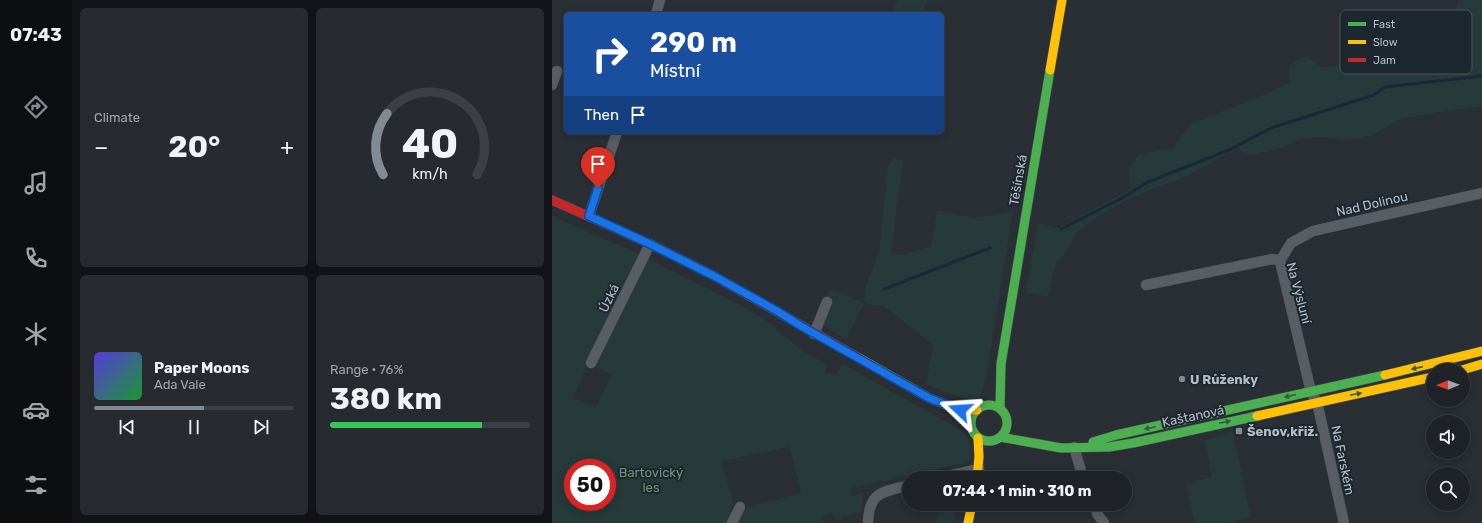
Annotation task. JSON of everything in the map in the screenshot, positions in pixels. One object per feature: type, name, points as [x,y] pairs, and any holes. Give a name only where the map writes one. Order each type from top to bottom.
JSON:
[{"type":"main road","name":"Těšínská","points":[[1000,409],[1001,364],[1062,0]]},
{"type":"main road","points":[[552,200],[650,244],[777,311],[814,334],[929,398],[960,410],[977,410]]},
{"type":"main road","name":"Kaštanová","points":[[1074,447],[1116,435],[1417,368],[1482,351]]},
{"type":"main road","name":"Těšínská","points":[[988,398],[1001,364]]},
{"type":"main road","points":[[1470,368],[1482,364]]},
{"type":"main road","name":"Kaštanová","points":[[978,438],[985,441],[996,439],[1061,448],[1109,447],[1426,379]]},
{"type":"main road","points":[[929,398],[972,428],[978,438],[978,471]]},
{"type":"main road","points":[[972,428],[972,418],[988,398],[993,406],[1000,409],[1013,426],[1034,444]]},
{"type":"main road","points":[[980,471],[996,439],[1013,426]]},
{"type":"main road","points":[[968,523],[971,511]]},
{"type":"street","points":[[657,12],[660,0]]},
{"type":"street","points":[[552,85],[557,71]]},
{"type":"street","points":[[589,216],[616,134]]},
{"type":"street","name":"Nad Dolinou","points":[[1280,261],[1291,242],[1313,231],[1482,193]]},
{"type":"street","name":"Úzká","points":[[591,363],[650,244]]},
{"type":"street","name":"Na Výsluní","points":[[1146,284],[1273,259],[1280,261],[1311,392]]},
{"type":"street","points":[[814,334],[827,302]]},
{"type":"street","points":[[1311,392],[1317,402]]},
{"type":"street","name":"Na Farském","points":[[1317,402],[1344,523]]},
{"type":"street","points":[[1074,447],[1081,471]]},
{"type":"street","points":[[868,523],[873,500],[880,493],[902,487]]},
{"type":"street","points":[[732,523],[740,507]]},
{"type":"street","points":[[1097,511],[1104,523]]},
{"type":"green space","points":[[897,0],[927,0],[924,12],[894,12]]},
{"type":"green space","points":[[1462,0],[1482,0],[1482,106],[1400,119],[1374,135],[1346,140],[1326,137],[1302,138],[1278,149],[1249,155],[1236,147],[1205,167],[1179,180],[1154,188],[1125,201],[1095,218],[1076,234],[1064,255],[1055,264],[1048,297],[1026,292],[1038,223],[1058,228],[1131,189],[1129,169],[1138,154],[1173,149],[1190,124],[1268,93],[1289,82],[1290,66],[1298,59],[1308,57],[1322,67],[1340,65],[1340,74],[1472,74],[1472,10],[1455,10],[1458,2],[1462,2]]},
{"type":"green space","points":[[893,158],[903,161],[891,253],[902,255],[931,247],[937,210],[974,218],[1013,212],[985,384],[980,398],[975,402],[926,384],[933,345],[884,306],[864,303],[866,286],[879,251],[888,167]]},
{"type":"green space","name":"Bartovický les","points":[[552,216],[641,255],[572,398],[596,407],[612,375],[593,366],[645,258],[725,297],[765,319],[805,352],[828,365],[824,373],[836,374],[843,364],[961,430],[969,441],[971,454],[968,462],[928,471],[902,471],[902,477],[851,488],[851,496],[864,493],[862,498],[862,512],[841,517],[841,520],[836,521],[834,513],[821,516],[823,523],[738,523],[747,507],[801,493],[790,447],[722,461],[733,503],[728,523],[552,523]]},
{"type":"green space","points":[[829,289],[864,303],[846,340],[816,321],[823,308]]},
{"type":"green space","points":[[1233,432],[1251,517],[1225,523],[1195,523],[1186,483],[1212,477],[1204,440]]},
{"type":"green space","points":[[940,511],[956,511],[953,523],[937,523]]},
{"type":"waterway","points":[[1061,229],[1124,197],[1148,182],[1231,149],[1271,128],[1374,95],[1385,87],[1482,76]]},
{"type":"waterway","points":[[884,289],[990,248]]},
{"type":"traffic: fast","points":[[1000,409],[1001,364],[1050,70]]},
{"type":"traffic: fast","points":[[1093,442],[1116,435],[1385,375]]},
{"type":"traffic: fast","points":[[993,405],[1002,410],[1006,416],[1007,423],[1006,430],[1002,436],[993,441],[985,441],[976,436],[972,430],[971,419],[976,410],[982,406],[993,405]]},
{"type":"traffic: fast","points":[[1000,437],[1061,448],[1109,447],[1257,416]]},
{"type":"traffic: slow","points":[[1050,70],[1062,0]]},
{"type":"traffic: slow","points":[[1385,375],[1482,351]]},
{"type":"traffic: slow","points":[[859,358],[929,398],[960,410],[977,410]]},
{"type":"traffic: slow","points":[[1470,368],[1482,364]]},
{"type":"traffic: slow","points":[[1257,416],[1426,379]]},
{"type":"traffic: slow","points":[[978,438],[978,471]]},
{"type":"traffic: slow","points":[[968,523],[971,511]]},
{"type":"traffic: jam","points":[[552,200],[650,244],[714,276],[859,358]]},
{"type":"place","name":"U Růženky","points":[[1182,379]]},
{"type":"place","name":"Šenov,křiž.","points":[[1239,431]]},
{"type":"route","points":[[598,188],[589,216],[714,276],[929,398],[960,410]]}]
